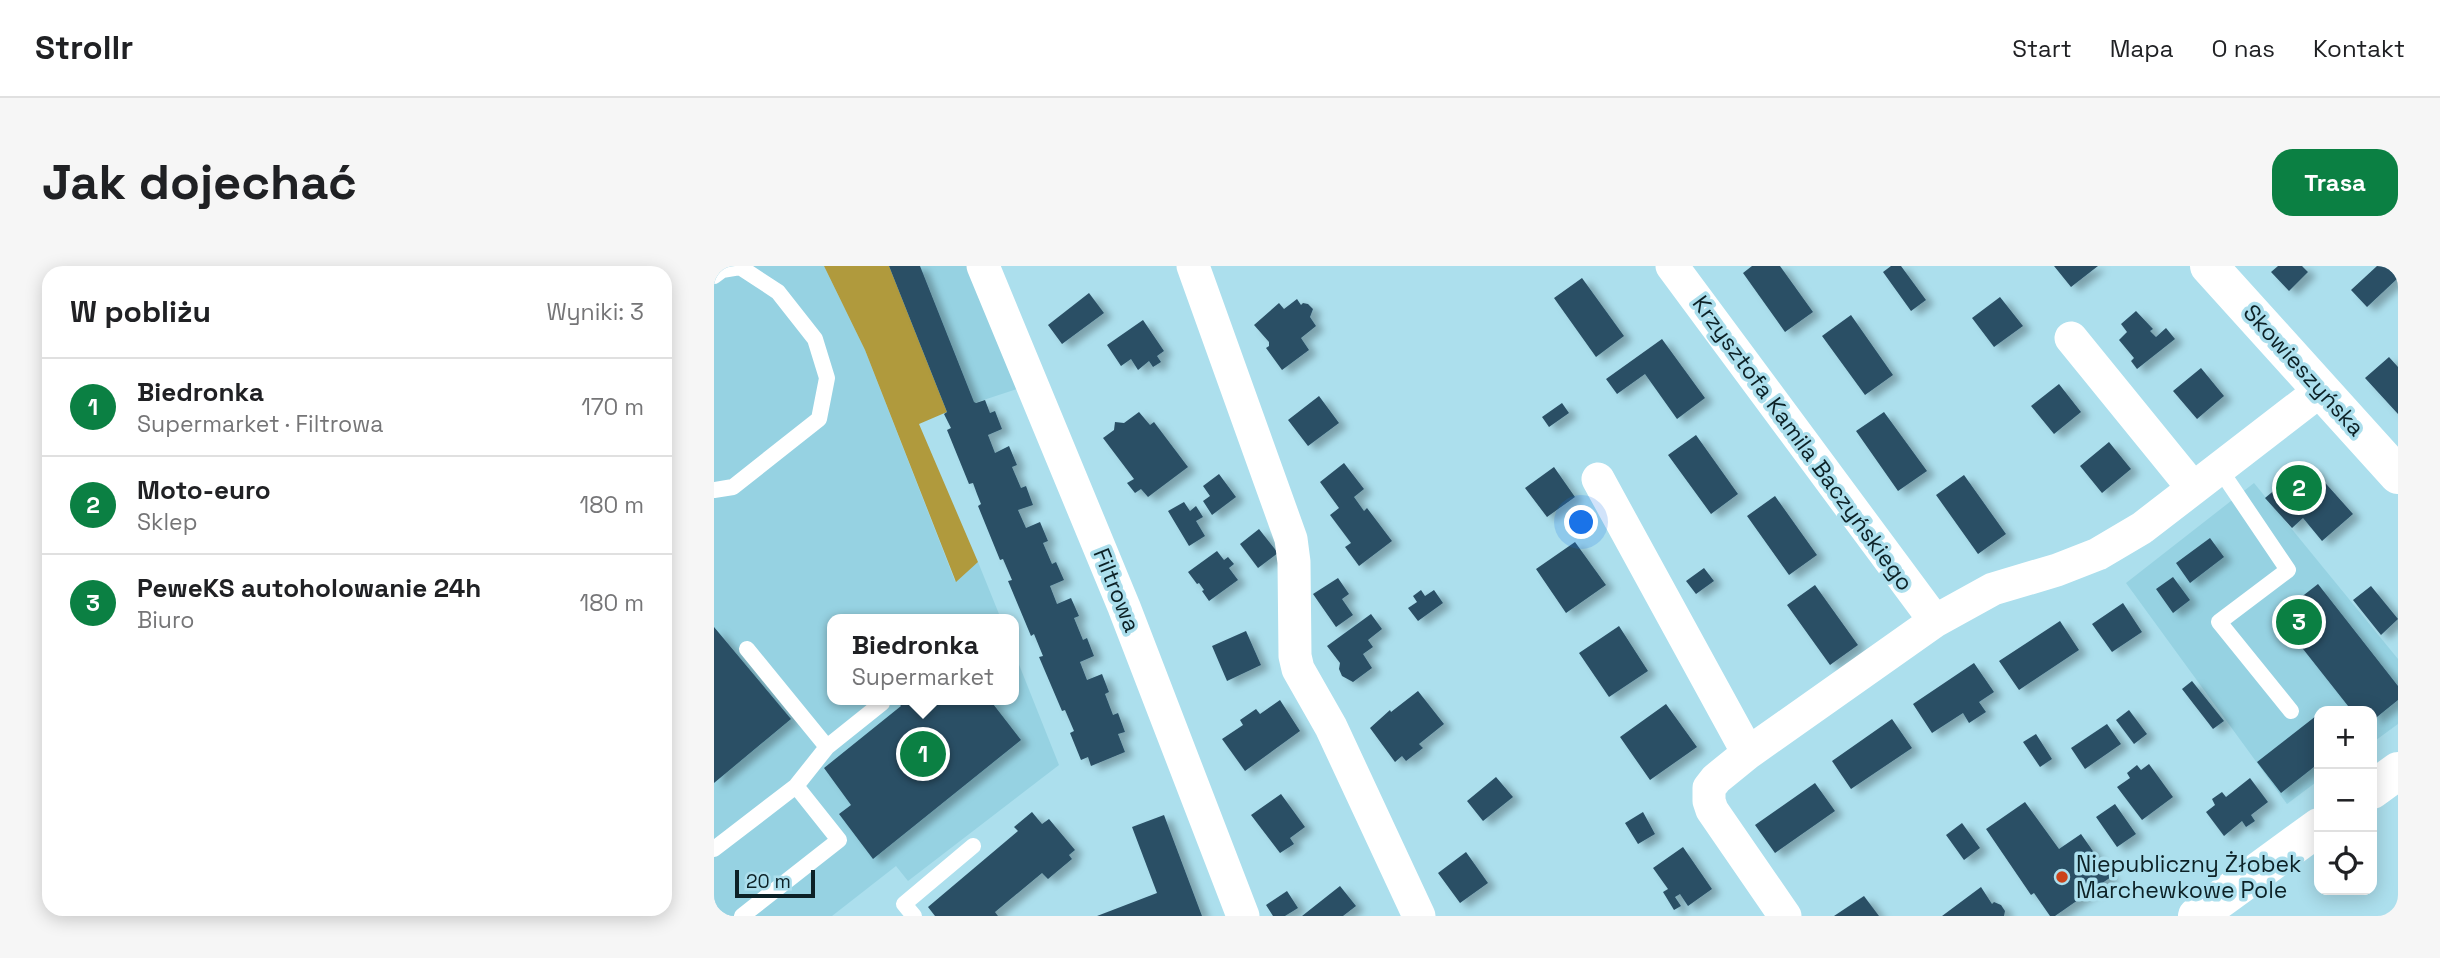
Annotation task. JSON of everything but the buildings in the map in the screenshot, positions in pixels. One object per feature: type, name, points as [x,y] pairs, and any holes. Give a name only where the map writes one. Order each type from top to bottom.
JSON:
[{"type":"street","name":"Filtrowa","points":[[983,266],[1124,607],[1243,916]]},
{"type":"street","points":[[1194,266],[1291,539],[1294,562],[1295,656],[1298,669],[1331,727],[1419,916]]},
{"type":"street","name":"Krzysztofa Kamila Baczyńskiego","points":[[1672,266],[1935,621]]},
{"type":"street","name":"Skowieszyńska","points":[[2209,266],[2398,475]]},
{"type":"street","points":[[2071,338],[2206,478]]},
{"type":"street","points":[[1785,916],[1713,810],[1709,801],[1709,788],[1716,779],[1748,753],[1935,621],[1993,589],[2057,570],[2098,554],[2142,528],[2321,390]]},
{"type":"street","points":[[1598,479],[1748,753]]},
{"type":"street","points":[[2377,786],[2398,771]]},
{"type":"street","points":[[2197,916],[2314,831]]},
{"type":"lane","points":[[714,276],[722,270],[740,267],[778,292],[815,339],[827,378],[818,419],[733,487],[714,490]]},
{"type":"lane","points":[[2206,478],[2288,570],[2219,622],[2291,711]]},
{"type":"lane","points":[[747,649],[827,747]]},
{"type":"lane","points":[[714,849],[796,786],[827,747],[880,705]]},
{"type":"lane","points":[[742,916],[839,840],[796,786]]},
{"type":"lane","points":[[914,916],[904,904],[973,846]]},
{"type":"shaded area","points":[[714,266],[824,266],[865,350],[955,581],[978,562],[999,614],[827,614],[827,705],[1019,705],[1019,665],[1059,765],[908,881],[896,866],[832,916],[714,916]]},
{"type":"shaded area","points":[[824,266],[889,266],[947,412],[919,424],[978,562],[956,582],[865,350]]},
{"type":"shaded area","points":[[889,266],[967,266],[1017,389],[947,412]]},
{"type":"shaded area","points":[[2254,483],[2398,659],[2398,724],[2377,739],[2377,706],[2314,706],[2314,784],[2287,804],[2126,583]]},
{"type":"place","name":"Moto-euro","points":[[2299,488]]},
{"type":"place","name":"PeweKS autoholowanie 24h","points":[[2299,622]]},
{"type":"place","name":"Biedronka","points":[[923,754]]},
{"type":"place","name":"Niepubliczny Żłobek Marchewkowe Pole","points":[[2062,877]]}]
